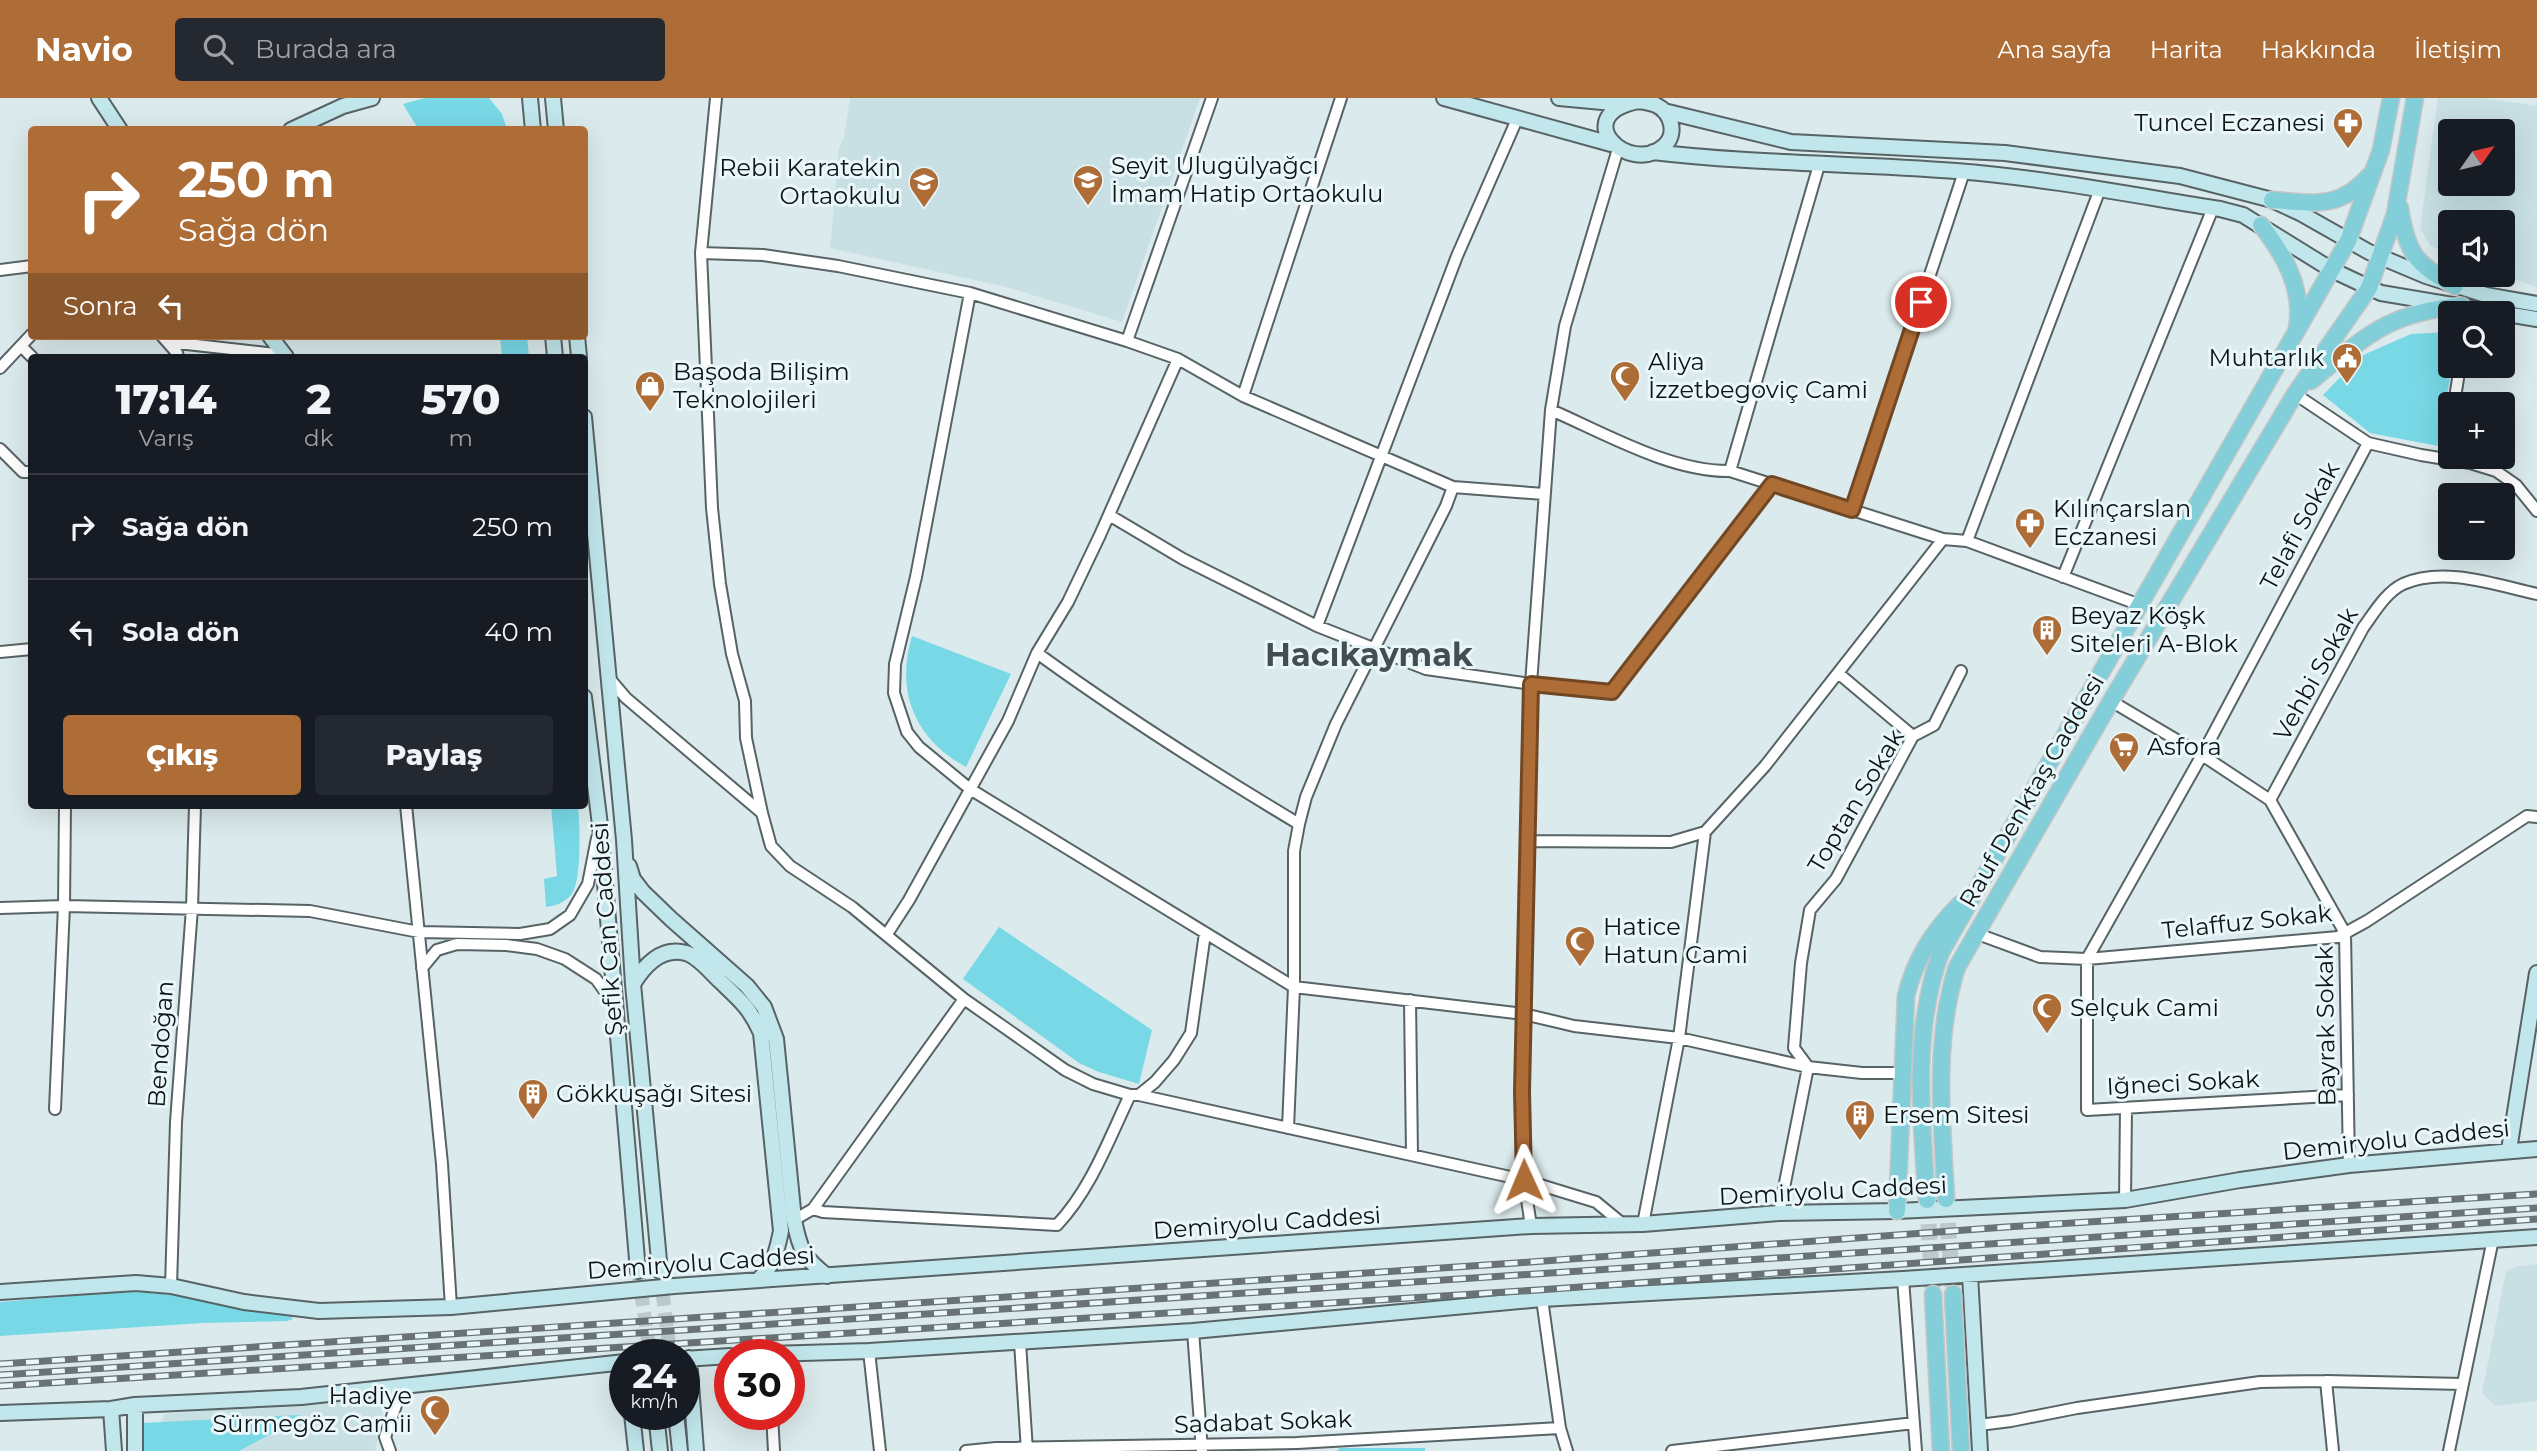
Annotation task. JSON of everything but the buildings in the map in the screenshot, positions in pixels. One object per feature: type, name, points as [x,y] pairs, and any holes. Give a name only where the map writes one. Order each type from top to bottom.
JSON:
[{"type":"main road","points":[[99,98],[117,126]]},
{"type":"main road","points":[[298,126],[349,102],[372,98]]},
{"type":"main road","points":[[553,98],[556,126]]},
{"type":"main road","points":[[1444,98],[1518,117],[1636,154],[1653,152],[1720,160],[1965,172],[2043,179],[2213,208],[2243,215],[2332,270],[2369,288],[2438,304]]},
{"type":"main road","points":[[1559,98],[1658,104],[1791,142],[2005,153],[2180,176],[2272,200],[2381,257],[2438,279]]},
{"type":"main road","name":"Rauf Denktaş Caddesi","points":[[1927,1200],[1922,1105],[1926,1016],[1935,968],[1941,952],[2348,241],[2374,170],[2391,98]]},
{"type":"main road","name":"Rauf Denktaş Caddesi","points":[[1946,1199],[1941,1082],[1946,1009],[1957,967],[2110,701],[2295,394],[2369,288],[2399,200],[2415,98]]},
{"type":"main road","points":[[529,100],[532,126]]},
{"type":"main road","points":[[1615,146],[1606,125],[1608,116],[1614,109],[1629,102]]},
{"type":"main road","points":[[1653,152],[1668,143],[1672,133],[1671,123],[1658,104]]},
{"type":"main road","points":[[2272,200],[2324,203],[2336,201],[2354,191],[2374,170]]},
{"type":"main road","points":[[2399,200],[2403,232],[2411,251],[2438,275]]},
{"type":"main road","points":[[2261,225],[2285,259],[2294,281],[2299,312],[2296,335]]},
{"type":"main road","points":[[2458,287],[2537,304]]},
{"type":"main road","points":[[2295,394],[2367,335],[2388,323],[2438,308]]},
{"type":"main road","points":[[2515,316],[2537,319]]},
{"type":"main road","name":"Şefik Can Caddesi","points":[[588,459],[660,1270]]},
{"type":"main road","name":"Şefik Can Caddesi","points":[[588,729],[600,825],[638,1271]]},
{"type":"main road","points":[[624,852],[633,879],[643,892],[747,986],[764,1007],[776,1039],[793,1220],[806,1259],[827,1276]]},
{"type":"main road","points":[[1897,1210],[1904,1011],[1913,970],[1937,929],[1976,888]]},
{"type":"main road","points":[[633,984],[643,967],[664,954],[686,953],[701,963],[751,1010],[761,1033],[781,1231],[776,1255],[766,1273],[758,1280]]},
{"type":"main road","points":[[2509,1150],[2537,973]]},
{"type":"main road","name":"Demiryolu Caddesi","points":[[0,1292],[135,1283],[171,1286],[244,1302],[319,1311],[451,1307],[758,1280],[1531,1226],[1624,1225],[1779,1213],[2125,1200],[2240,1180],[2349,1166],[2537,1149]]},
{"type":"main road","points":[[805,1353],[1194,1331],[1542,1299],[1970,1275],[2537,1237]]},
{"type":"main road","points":[[1970,1275],[1980,1451]]},
{"type":"main road","points":[[1933,1294],[1941,1451]]},
{"type":"main road","points":[[1953,1294],[1961,1451]]},
{"type":"main road","points":[[0,1413],[301,1397],[609,1364]]},
{"type":"main road","points":[[135,1405],[135,1451]]},
{"type":"main road","points":[[111,1409],[114,1451]]},
{"type":"main road","points":[[634,1430],[636,1451]]},
{"type":"main road","points":[[658,1430],[660,1451]]},
{"type":"main road","points":[[678,1430],[680,1451]]},
{"type":"main road","points":[[694,1430],[696,1451]]},
{"type":"street","points":[[716,98],[701,253],[712,508],[732,654],[745,701],[746,737],[771,846],[790,866],[852,907],[964,999],[1065,1070],[1093,1084],[1524,1180],[1596,1202],[1624,1225]]},
{"type":"street","points":[[1127,341],[1212,98]]},
{"type":"street","points":[[1243,396],[1341,98]]},
{"type":"street","points":[[1317,626],[1457,256],[1518,117]]},
{"type":"street","points":[[1531,1226],[1524,1180],[1527,841],[1531,684],[1544,494],[1551,410],[1565,326],[1615,146]]},
{"type":"street","points":[[1730,471],[1819,165]]},
{"type":"street","points":[[1852,510],[1965,172]]},
{"type":"street","points":[[1967,541],[2100,189]]},
{"type":"street","points":[[2063,577],[2213,208]]},
{"type":"street","points":[[701,253],[763,254],[970,293],[1178,359],[1243,396],[1453,487],[1544,494]]},
{"type":"street","points":[[0,270],[28,266]]},
{"type":"street","points":[[970,293],[916,577],[894,664],[894,693],[907,732],[970,789],[1294,987],[1524,1014],[1574,1026],[1679,1038],[1808,1067],[1862,1073],[1902,1073]]},
{"type":"street","points":[[0,368],[28,338]]},
{"type":"street","points":[[173,340],[271,354]]},
{"type":"street","points":[[21,346],[28,354]]},
{"type":"street","points":[[887,934],[909,900],[1008,721],[1037,653],[1068,602],[1109,515],[1178,359]]},
{"type":"street","points":[[2295,394],[2368,443],[2438,458]]},
{"type":"street","points":[[1551,410],[1655,455],[1709,471],[1730,471],[1944,539],[1967,541],[2140,605]]},
{"type":"street","name":"Telafi Sokak","points":[[2087,959],[2202,755],[2368,443]]},
{"type":"street","points":[[0,449],[23,472],[28,472]]},
{"type":"street","points":[[2490,469],[2516,485],[2537,511]]},
{"type":"street","points":[[1109,515],[1183,559],[1317,626],[1426,669],[1612,692],[1772,484]]},
{"type":"street","points":[[1288,1128],[1294,987],[1294,851],[1299,824],[1306,797],[1331,736],[1453,487]]},
{"type":"street","points":[[1527,841],[1671,842],[1705,832],[1765,766],[1944,539]]},
{"type":"street","name":"Vehbi Sokak","points":[[2270,800],[2363,628],[2381,603],[2402,585],[2436,577],[2480,581],[2537,594]]},
{"type":"street","points":[[0,652],[28,649]]},
{"type":"street","points":[[1037,653],[1107,704],[1299,824]]},
{"type":"street","name":"Toptan Sokak","points":[[1808,1067],[1794,1048],[1801,962],[1810,910],[1836,879],[1913,736],[1934,725],[1961,671]]},
{"type":"street","points":[[1838,673],[1913,736]]},
{"type":"street","points":[[609,678],[626,698],[762,813]]},
{"type":"street","name":"Bayrak Sokak","points":[[2110,701],[2202,755],[2270,800],[2345,933],[2349,1166]]},
{"type":"street","points":[[55,1108],[64,906],[65,809]]},
{"type":"street","name":"Bendoğan","points":[[171,1286],[176,1122],[192,908],[195,809]]},
{"type":"street","points":[[406,809],[442,1164],[451,1307]]},
{"type":"street","name":"Telaffuz Sokak","points":[[1975,933],[2040,957],[2087,959],[2338,937],[2367,921],[2527,816],[2537,817]]},
{"type":"street","points":[[0,908],[64,906],[310,911],[419,932],[520,934],[550,929],[569,915],[588,884],[600,825]]},
{"type":"street","points":[[1643,1224],[1679,1038],[1705,832]]},
{"type":"street","points":[[422,968],[429,941],[444,932]]},
{"type":"street","points":[[813,1209],[823,1212],[1057,1226],[1070,1212],[1092,1175],[1134,1095],[1156,1082],[1191,1033],[1205,933]]},
{"type":"street","points":[[422,968],[437,950],[457,944],[537,949],[565,959],[596,979],[614,1004]]},
{"type":"street","name":"Iğneci Sokak","points":[[2087,959],[2087,1110],[2348,1095]]},
{"type":"street","points":[[793,1220],[813,1209],[964,999]]},
{"type":"street","points":[[1410,1000],[1412,1155]]},
{"type":"street","points":[[1779,1213],[1808,1067]]},
{"type":"street","points":[[2125,1200],[2126,1108]]},
{"type":"street","points":[[2449,1451],[2493,1239]]},
{"type":"street","points":[[1903,1279],[1916,1451]]},
{"type":"street","points":[[1542,1299],[1560,1428],[1567,1451]]},
{"type":"street","points":[[1194,1331],[1202,1448]]},
{"type":"street","points":[[1020,1342],[1027,1449]]},
{"type":"street","points":[[869,1351],[880,1451]]},
{"type":"street","points":[[2326,1381],[2333,1451]]},
{"type":"street","points":[[1979,1425],[2260,1382],[2463,1384]]},
{"type":"street","points":[[390,1451],[385,1437],[403,1385]]},
{"type":"street","points":[[1672,1451],[1914,1423]]},
{"type":"street","name":"Sadabat Sokak","points":[[967,1451],[1302,1447],[1560,1428]]},
{"type":"street","points":[[773,1430],[774,1451]]},
{"type":"shaded area","points":[[425,98],[489,98],[502,114],[506,126],[416,126],[403,104]]},
{"type":"shaded area","points":[[850,98],[1200,98],[1122,322],[1006,287],[830,248],[839,148],[844,137]]},
{"type":"shaded area","points":[[2438,98],[2483,98],[2537,106],[2537,287],[2515,279],[2515,210],[2438,210],[2438,249],[2430,245],[2420,228]]},
{"type":"shaded area","points":[[2438,333],[2438,378],[2450,378],[2447,392],[2438,392],[2438,446],[2370,433],[2323,395],[2361,356],[2411,334]]},
{"type":"shaded area","points":[[500,340],[527,340],[529,354],[502,354]]},
{"type":"shaded area","points":[[912,636],[1011,674],[966,767],[934,743],[914,712],[908,695],[906,676]]},
{"type":"shaded area","points":[[551,809],[578,809],[579,852],[575,888],[571,895],[559,904],[546,907],[544,879],[557,876]]},
{"type":"shaded area","points":[[999,927],[1152,1030],[1139,1084],[1079,1063],[963,979]]},
{"type":"shaded area","points":[[2537,1264],[2537,1401],[2496,1406],[2482,1393],[2506,1271],[2518,1266]]},
{"type":"shaded area","points":[[130,1291],[182,1296],[288,1313],[293,1319],[0,1336],[0,1302]]},
{"type":"shaded area","points":[[387,1394],[375,1451],[145,1451],[165,1414]]},
{"type":"shaded area","points":[[300,1415],[239,1451],[143,1451],[141,1423]]},
{"type":"shaded area","points":[[1340,1448],[1425,1448],[1425,1451],[1337,1451]]},
{"type":"tunnel","points":[[1946,1199],[1953,1294]]},
{"type":"tunnel","points":[[1927,1200],[1933,1294]]},
{"type":"tunnel","points":[[638,1271],[648,1339]]},
{"type":"tunnel","points":[[660,1271],[668,1339]]},
{"type":"railway","points":[[0,1364],[1516,1263],[2006,1227],[2537,1194]]},
{"type":"railway","points":[[0,1375],[2537,1208]]},
{"type":"railway","points":[[0,1386],[1538,1290],[2537,1219]]},
{"type":"place","name":"Tuncel Eczanesi","points":[[2348,150]]},
{"type":"place","name":"Seyit Ulugülyağcı İmam Hatip Ortaokulu","points":[[1088,207]]},
{"type":"place","name":"Rebii Karatekin Ortaokulu","points":[[924,209]]},
{"type":"place","name":"Muhtarlık","points":[[2347,385]]},
{"type":"place","name":"Aliya İzzetbegoviç Cami","points":[[1625,403]]},
{"type":"place","name":"Başoda Bilişim Teknolojileri","points":[[650,413]]},
{"type":"place","name":"Kılınçarslan Eczanesi","points":[[2030,550]]},
{"type":"place","name":"Beyaz Köşk Siteleri A-Blok","points":[[2047,657]]},
{"type":"place","name":"Asfora","points":[[2124,774]]},
{"type":"place","name":"Hatice Hatun Cami","points":[[1580,968]]},
{"type":"place","name":"Selçuk Cami","points":[[2047,1035]]},
{"type":"place","name":"Gökkuşağı Sitesi","points":[[533,1121]]},
{"type":"place","name":"Ersem Sitesi","points":[[1860,1142]]},
{"type":"place","name":"Hadiye Sürmegöz Camii","points":[[435,1437]]},
{"type":"district","name":"Hacıkaymak","points":[[1369,655]]},
{"type":"route","points":[[1524,1180],[1522,1091],[1531,684],[1612,692],[1772,484],[1852,510],[1921,302]]}]
